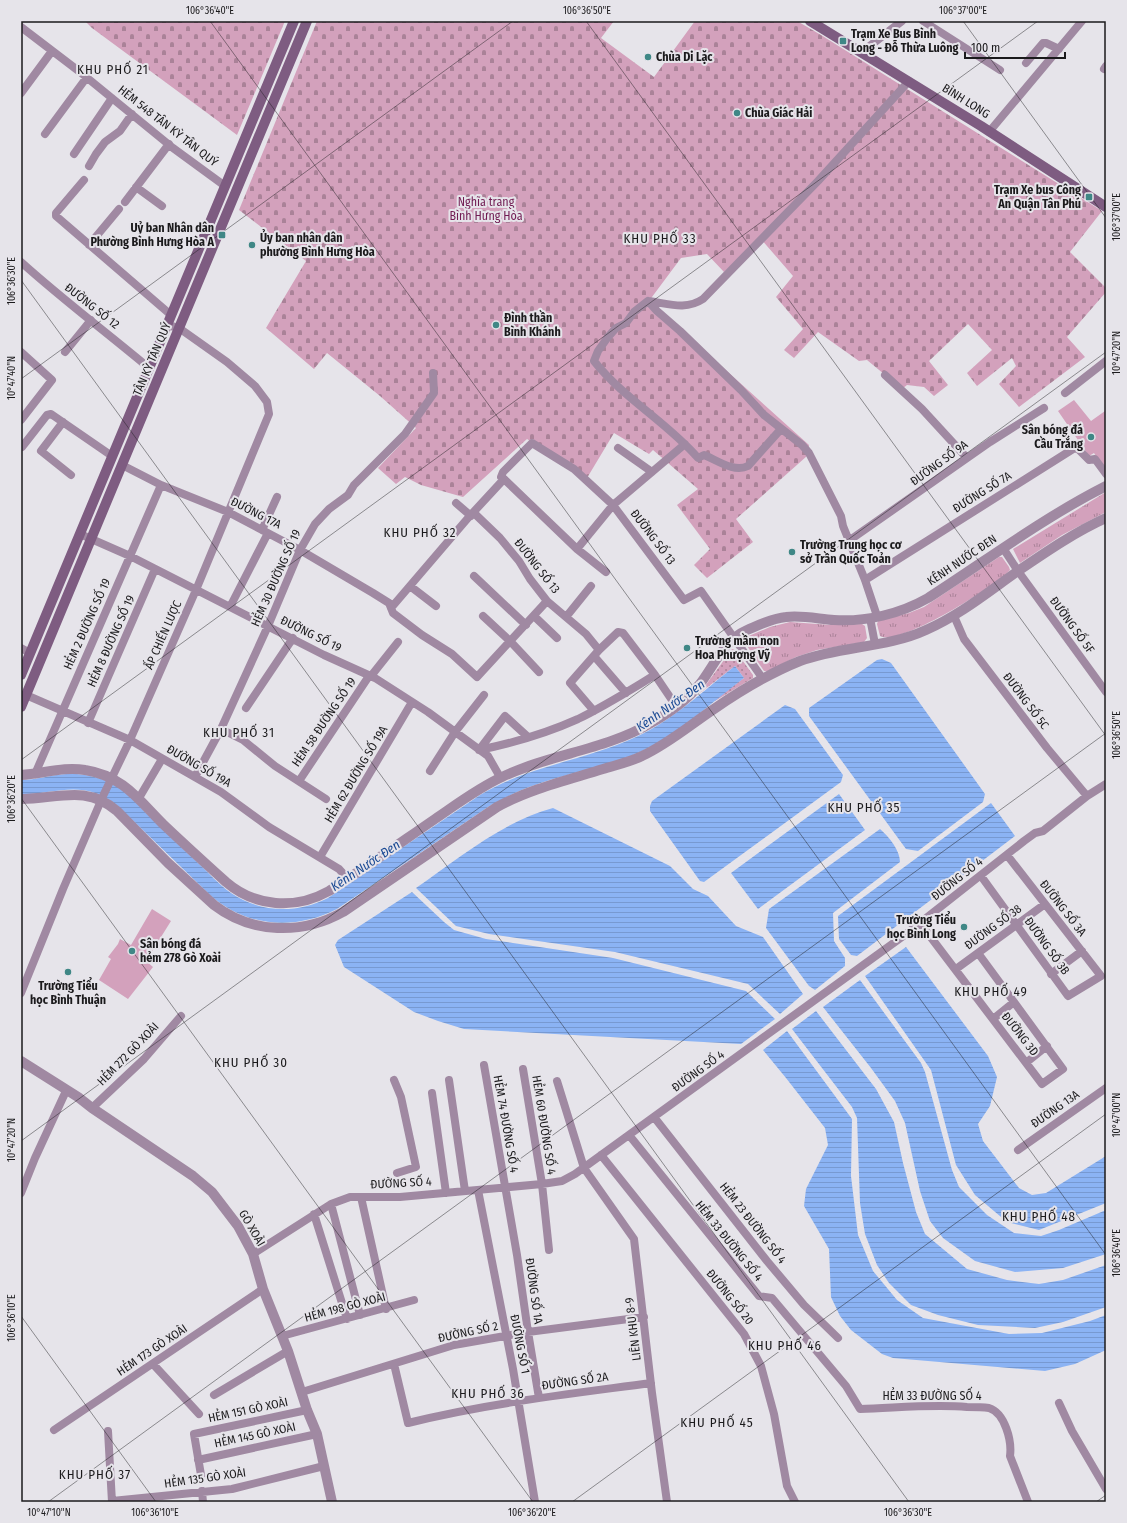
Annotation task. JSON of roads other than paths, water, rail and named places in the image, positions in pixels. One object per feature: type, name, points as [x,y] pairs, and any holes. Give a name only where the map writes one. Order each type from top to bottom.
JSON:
[{"type":"main road","name":"TÂN KỲ TÂN QUÝ","points":[[21,675],[26,650],[80,534],[294,21]]},
{"type":"main road","name":"TÂN KỲ TÂN QUÝ","points":[[21,707],[307,21]]},
{"type":"main road","name":"BÌNH LONG","points":[[810,21],[909,81],[1106,206]]},
{"type":"street","points":[[862,52],[902,21]]},
{"type":"street","points":[[923,21],[1000,70]]},
{"type":"street","points":[[989,132],[1082,21]]},
{"type":"street","name":"HẺM 548 TÂN KỲ TÂN QUÝ","points":[[21,27],[169,144],[225,186]]},
{"type":"street","points":[[1026,63],[1043,44],[1046,43],[1059,49]]},
{"type":"street","points":[[21,94],[52,51]]},
{"type":"street","points":[[46,134],[87,78]]},
{"type":"street","points":[[782,429],[748,466],[736,468],[704,455],[698,458],[685,444],[602,371],[594,361],[598,351],[616,328],[626,323],[634,312],[648,301],[682,306],[691,305],[703,299],[818,181],[909,81]]},
{"type":"street","points":[[74,154],[112,98]]},
{"type":"street","points":[[89,166],[105,142],[120,131],[132,114]]},
{"type":"street","points":[[125,202],[169,144]]},
{"type":"street","points":[[84,180],[56,213],[56,215],[171,315]]},
{"type":"street","points":[[136,187],[162,206]]},
{"type":"street","points":[[90,244],[119,209]]},
{"type":"street","name":"ĐƯỜNG SỐ 12","points":[[21,262],[52,290],[149,368]]},
{"type":"street","points":[[648,301],[741,390],[764,415],[802,445],[809,453],[841,516],[865,580],[873,617],[875,644]]},
{"type":"street","points":[[65,352],[91,320]]},
{"type":"street","name":"ẤP CHIẾN LƯỢC","points":[[21,993],[63,889],[110,780],[130,740],[196,590],[269,414],[267,402],[255,386],[227,362],[180,328],[167,325]]},
{"type":"street","points":[[21,352],[52,380],[21,420]]},
{"type":"street","points":[[1065,393],[1106,361]]},
{"type":"street","name":"HẺM 30 ĐƯỜNG SỐ 19","points":[[195,777],[221,730],[268,626],[300,550],[315,524],[329,509],[348,495],[354,485],[405,434],[434,393],[433,373]]},
{"type":"street","points":[[885,375],[922,409],[967,458]]},
{"type":"street","name":"ĐƯỜNG SỐ 9A","points":[[850,540],[967,458],[1044,408]]},
{"type":"street","points":[[22,447],[49,414],[112,456]]},
{"type":"street","points":[[63,422],[41,452],[71,475]]},
{"type":"street","points":[[577,549],[613,505],[574,469],[532,443],[503,472],[501,477],[577,549],[606,572]]},
{"type":"street","name":"ĐƯỜNG SỐ 13","points":[[685,444],[613,505],[684,600],[701,591],[734,638]]},
{"type":"street","points":[[618,448],[652,472]]},
{"type":"street","name":"ĐƯỜNG SỐ 7A","points":[[865,580],[1073,449],[1077,448],[1089,460],[1095,459],[1106,474]]},
{"type":"street","name":"ĐƯỜNG 17A","points":[[122,465],[161,485],[228,512],[300,550],[373,592],[389,604],[393,613],[422,635],[452,654],[477,677],[510,641]]},
{"type":"street","points":[[391,608],[504,479]]},
{"type":"street","name":"HẺM 2 ĐƯỜNG SỐ 19","points":[[34,774],[161,485]]},
{"type":"street","name":"KÊNH NƯỚC ĐEN","points":[[21,775],[80,769],[98,773],[127,787],[162,823],[237,891],[251,898],[273,903],[297,902],[323,894],[348,879],[475,792],[500,777],[527,766],[626,736],[652,722],[688,696],[700,684],[724,649],[734,638],[749,629],[782,617],[792,616],[837,620],[873,617],[901,610],[921,602],[1070,505],[1106,486]]},
{"type":"street","points":[[230,607],[265,531],[277,497]]},
{"type":"street","name":"ĐƯỜNG SỐ 13","points":[[456,502],[484,521],[509,550],[547,601],[586,634],[597,653]]},
{"type":"street","points":[[21,799],[77,794],[102,799],[117,811],[172,866],[223,911],[240,920],[261,927],[282,929],[304,927],[326,920],[342,912],[505,803],[531,792],[641,756],[665,743],[719,705],[763,679],[795,663],[817,656],[914,636],[954,616],[988,594],[1018,571],[1082,530],[1106,518]]},
{"type":"street","name":"ĐƯỜNG SỐ 19","points":[[80,534],[130,556],[324,655],[370,676],[412,702],[488,756],[500,777]]},
{"type":"street","name":"ĐƯỜNG SỐ 5F","points":[[1003,548],[1106,692]]},
{"type":"street","name":"HẺM 8 ĐƯỜNG SỐ 19","points":[[88,723],[155,569]]},
{"type":"street","points":[[474,576],[526,625]]},
{"type":"street","points":[[410,586],[436,606]]},
{"type":"street","points":[[566,617],[591,586]]},
{"type":"street","points":[[510,641],[547,601]]},
{"type":"street","points":[[483,616],[510,641],[539,672]]},
{"type":"street","points":[[534,616],[557,638]]},
{"type":"street","name":"ĐƯỜNG SỐ 5C","points":[[954,616],[964,639],[1047,748],[1088,796]]},
{"type":"street","points":[[594,711],[570,683],[618,632],[623,633],[655,675],[676,706]]},
{"type":"street","points":[[246,708],[292,638]]},
{"type":"street","points":[[734,638],[763,679]]},
{"type":"street","name":"HẺM 58 ĐƯỜNG SỐ 19","points":[[299,781],[370,676],[398,642]]},
{"type":"street","points":[[597,653],[626,692]]},
{"type":"street","points":[[479,750],[528,737],[577,719],[594,711],[655,675]]},
{"type":"street","name":"ĐƯỜNG SỐ 19A","points":[[26,695],[130,740],[195,777],[221,792],[269,827],[340,869],[348,879]]},
{"type":"street","points":[[430,771],[455,732],[484,695]]},
{"type":"street","name":"HẺM 62 ĐƯỜNG SỐ 19A","points":[[320,857],[412,702]]},
{"type":"street","points":[[479,750],[505,716],[528,737]]},
{"type":"street","points":[[221,730],[243,740],[275,766],[326,798]]},
{"type":"street","points":[[139,798],[162,759]]},
{"type":"street","name":"ĐƯỜNG SỐ 4","points":[[253,1254],[331,1204],[350,1197],[400,1197],[562,1181],[584,1168],[920,923],[1035,833],[1043,831],[1106,784]]},
{"type":"street","name":"ĐƯỜNG SỐ 3A","points":[[1007,855],[1082,952],[1103,976]]},
{"type":"street","name":"ĐƯỜNG SỐ 3B","points":[[981,876],[1068,996],[1103,976]]},
{"type":"street","name":"ĐƯỜNG SỐ 38","points":[[956,970],[1045,904]]},
{"type":"street","name":"ĐƯỜNG 3D","points":[[920,923],[1027,1062],[1042,1084],[1063,1068],[1047,1046]]},
{"type":"street","points":[[1051,974],[1082,952]]},
{"type":"street","points":[[978,953],[1047,1046],[1027,1062]]},
{"type":"street","points":[[993,1019],[1014,1002]]},
{"type":"street","name":"HẺM 272 GÒ XOÀI","points":[[92,1108],[144,1059],[181,1016]]},
{"type":"street","name":"GÒ XOÀI","points":[[21,1061],[66,1091],[78,1097],[193,1176],[207,1188],[233,1218],[253,1254],[263,1289],[288,1350],[307,1410],[317,1434],[332,1502]]},
{"type":"street","name":"HẺM 74 ĐƯỜNG SỐ 4","points":[[484,1065],[505,1187]]},
{"type":"street","name":"HẺM 60 ĐƯỜNG SỐ 4","points":[[523,1069],[542,1184],[549,1250]]},
{"type":"street","points":[[394,1080],[401,1097],[416,1167],[397,1172]]},
{"type":"street","points":[[449,1080],[465,1191]]},
{"type":"street","name":"LIÊN KHU 8-9","points":[[557,1081],[584,1168],[634,1239],[658,1443],[667,1502]]},
{"type":"street","name":"ĐƯỜNG 13A","points":[[1018,1150],[1106,1088]]},
{"type":"street","points":[[21,1193],[30,1169],[66,1091]]},
{"type":"street","points":[[432,1093],[446,1193]]},
{"type":"street","name":"HẺM 23 ĐƯỜNG SỐ 4","points":[[654,1117],[767,1261],[804,1305],[838,1338]]},
{"type":"street","name":"HẺM 33 ĐƯỜNG SỐ 4","points":[[629,1135],[759,1296],[772,1298],[846,1386],[860,1409],[955,1406],[990,1408],[1001,1417],[1006,1428],[1011,1450],[1010,1456],[1028,1502]]},
{"type":"street","name":"ĐƯỜNG SỐ 20","points":[[601,1155],[744,1334],[761,1366],[774,1414],[787,1486],[795,1502]]},
{"type":"street","points":[[21,1165],[30,1169]]},
{"type":"street","name":"ĐƯỜNG SỐ 1A","points":[[505,1187],[540,1398]]},
{"type":"street","name":"ĐƯỜNG SỐ 1","points":[[478,1190],[506,1336],[535,1502]]},
{"type":"street","points":[[362,1197],[386,1309]]},
{"type":"street","points":[[331,1204],[360,1315]]},
{"type":"street","points":[[314,1214],[347,1319]]},
{"type":"street","name":"HẺM 173 GÒ XOÀI","points":[[54,1430],[263,1289]]},
{"type":"street","name":"HẺM 198 GÒ XOÀI","points":[[282,1336],[386,1309],[414,1300]]},
{"type":"street","name":"ĐƯỜNG SỐ 2","points":[[302,1392],[454,1345],[528,1332],[644,1317]]},
{"type":"street","points":[[214,1395],[288,1350]]},
{"type":"street","points":[[153,1364],[198,1414]]},
{"type":"street","name":"ĐƯỜNG SỐ 2A","points":[[394,1364],[408,1423],[442,1415],[540,1398],[651,1383]]},
{"type":"street","points":[[1059,1403],[1072,1431],[1106,1489]]},
{"type":"street","name":"HẺM 151 GÒ XOÀI","points":[[198,1460],[194,1434],[307,1410]]},
{"type":"street","points":[[108,1431],[112,1501]]},
{"type":"street","name":"HẺM 145 GÒ XOÀI","points":[[198,1460],[317,1434]]},
{"type":"street","points":[[198,1460],[200,1476]]},
{"type":"street","name":"HẺM 135 GÒ XOÀI","points":[[112,1501],[232,1488],[324,1466]]},
{"type":"street","points":[[202,1492],[203,1502]]},
{"type":"water","points":[[882,659],[891,663],[985,794],[983,802],[918,851],[906,849],[809,716],[809,708],[877,660]]},
{"type":"water","points":[[735,666],[744,678],[694,718],[654,745],[613,762],[532,786],[491,805],[337,909],[304,921],[287,923],[255,919],[239,914],[224,906],[210,895],[118,806],[106,798],[82,790],[59,790],[21,795],[21,780],[73,774],[86,775],[106,781],[127,793],[217,882],[242,900],[266,908],[291,909],[304,907],[328,898],[480,795],[499,785],[538,770],[616,745],[636,737],[662,723]]},
{"type":"water","points":[[785,705],[795,709],[843,775],[841,782],[704,882],[700,881],[650,811],[652,801]]},
{"type":"water","points":[[839,794],[865,830],[758,909],[731,873]]},
{"type":"water","points":[[991,803],[1015,836],[857,956],[851,955],[839,939],[838,916]]},
{"type":"water","points":[[553,808],[670,866],[693,889],[708,896],[736,926],[763,937],[803,994],[780,1014],[748,984],[615,952],[489,934],[456,926],[416,888],[499,831],[534,814]]},
{"type":"water","points":[[880,829],[896,848],[900,857],[900,862],[833,913],[834,941],[845,958],[845,966],[815,990],[809,986],[766,928],[769,909]]},
{"type":"water","points":[[412,892],[454,930],[486,939],[613,958],[746,991],[775,1019],[741,1044],[464,1029],[438,1021],[414,1012],[344,967],[335,945],[338,940]]},
{"type":"water","points":[[906,947],[988,1056],[997,1077],[990,1106],[978,1124],[983,1141],[1019,1188],[1032,1195],[1046,1193],[1106,1156],[1106,1203],[1039,1230],[1007,1222],[975,1195],[956,1165],[931,1070],[865,976]]},
{"type":"water","points":[[860,980],[921,1063],[925,1072],[952,1170],[959,1187],[987,1215],[1014,1233],[1041,1236],[1106,1210],[1106,1254],[1063,1268],[1015,1272],[975,1261],[943,1238],[930,1221],[920,1191],[905,1123],[895,1101],[823,1007]]},
{"type":"water","points":[[816,1011],[876,1089],[894,1122],[916,1212],[925,1234],[967,1269],[1007,1280],[1039,1284],[1063,1280],[1106,1265],[1106,1307],[1063,1322],[1035,1328],[978,1325],[938,1315],[911,1305],[889,1283],[877,1265],[865,1234],[860,1203],[857,1118],[852,1107],[792,1029]]},
{"type":"water","points":[[787,1031],[852,1119],[851,1176],[858,1235],[873,1271],[897,1300],[923,1318],[1009,1334],[1042,1333],[1090,1321],[1106,1315],[1106,1350],[1075,1364],[1045,1371],[893,1358],[882,1354],[851,1330],[840,1316],[831,1297],[829,1249],[804,1206],[806,1189],[828,1145],[825,1128],[763,1050]]},
{"type":"place","name":"Trạm Xe Bus Bình Long - Đỗ Thừa Luông","points":[[843,41]]},
{"type":"place","name":"Chùa Di Lặc","points":[[648,57]]},
{"type":"place","name":"Chùa Giác Hải","points":[[737,113]]},
{"type":"place","name":"Trạm Xe bus Công An Quận Tân Phú","points":[[1089,197]]},
{"type":"place","name":"Uỷ ban Nhân dân Phường Bình Hưng Hòa A","points":[[222,235]]},
{"type":"place","name":"Ủy ban nhân dân phường Bình Hưng Hòa","points":[[252,245]]},
{"type":"place","name":"Đình thần Bình Khánh","points":[[496,325]]},
{"type":"place","name":"Sân bóng đá Cầu Trắng","points":[[1091,437]]},
{"type":"place","name":"Trường Trung học cơ sở Trần Quốc Toản","points":[[792,552]]},
{"type":"place","name":"Trường mầm non Hoa Phượng Vỹ","points":[[687,648]]},
{"type":"place","name":"Trường Tiểu học Bình Long","points":[[964,927]]},
{"type":"place","name":"Sân bóng đá hẻm 278 Gò Xoài","points":[[132,951]]},
{"type":"place","name":"Trường Tiểu học Bình Thuận","points":[[68,972]]},
{"type":"district","name":"KHU PHỐ 21","points":[[113,69]]},
{"type":"district","name":"KHU PHỐ 33","points":[[660,238]]},
{"type":"district","name":"KHU PHỐ 32","points":[[420,532]]},
{"type":"district","name":"KHU PHỐ 31","points":[[239,732]]},
{"type":"district","name":"KHU PHỐ 35","points":[[864,807]]},
{"type":"district","name":"KHU PHỐ 49","points":[[991,991]]},
{"type":"district","name":"KHU PHỐ 30","points":[[251,1062]]},
{"type":"district","name":"KHU PHỐ 48","points":[[1039,1216]]},
{"type":"district","name":"KHU PHỐ 46","points":[[785,1345]]},
{"type":"district","name":"KHU PHỐ 36","points":[[488,1393]]},
{"type":"district","name":"KHU PHỐ 45","points":[[717,1422]]},
{"type":"district","name":"KHU PHỐ 37","points":[[95,1474]]},
{"type":"park label","name":"Nghĩa trang Bình Hưng Hòa","points":[[486,209]]},
{"type":"water label","name":"Kênh Nước Đen","points":[[670,705]]},
{"type":"water label","name":"Kênh Nước Đen","points":[[365,865]]}]
